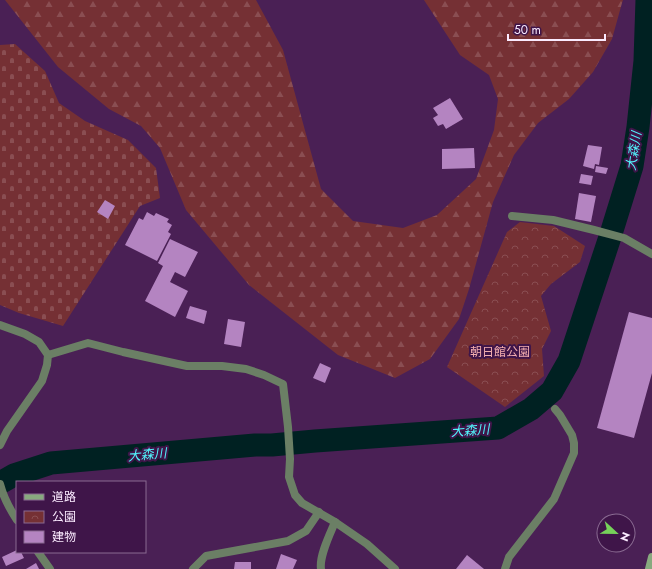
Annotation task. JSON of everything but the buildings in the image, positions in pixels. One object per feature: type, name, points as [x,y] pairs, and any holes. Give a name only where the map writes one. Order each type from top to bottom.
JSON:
[{"type":"main road","points":[[649,569],[652,557]]},
{"type":"street","points":[[512,216],[554,220],[624,238],[652,254]]},
{"type":"street","points":[[0,325],[25,334],[39,342],[48,355],[47,365],[42,381],[0,445]]},
{"type":"street","points":[[48,355],[88,344],[187,366],[222,366],[246,369],[264,375],[283,384],[288,427],[290,459],[289,477],[294,495],[302,503],[335,522],[367,544],[395,569]]},
{"type":"street","points":[[505,569],[509,557],[554,499],[574,453],[572,435],[555,409]]},
{"type":"street","points":[[0,484],[8,507],[16,519]]},
{"type":"street","points":[[193,569],[206,556],[288,541],[306,530],[319,512]]},
{"type":"street","points":[[321,569],[320,565],[325,546],[335,522]]},
{"type":"street","points":[[39,553],[50,569]]},
{"type":"green space","points":[[5,0],[256,0],[283,50],[321,189],[353,221],[403,228],[437,215],[476,179],[494,130],[498,99],[489,75],[460,55],[424,0],[623,0],[612,39],[593,72],[569,99],[538,123],[514,155],[493,202],[469,289],[459,319],[430,359],[395,378],[338,355],[249,285],[186,210],[160,148],[141,126],[109,109],[58,67]]},
{"type":"green space","points":[[15,44],[45,71],[59,103],[85,121],[128,140],[156,168],[160,198],[140,206],[63,326],[19,313],[0,305],[0,45]]},
{"type":"green space","name":"朝日館公園","points":[[520,222],[554,226],[585,246],[580,262],[551,284],[541,296],[551,331],[542,349],[544,376],[505,407],[447,367],[507,232]]},
{"type":"waterway","name":"大森川","points":[[0,483],[14,475],[51,463],[255,445],[498,428],[531,409],[552,391],[569,361],[632,166],[645,61],[647,0]]}]
